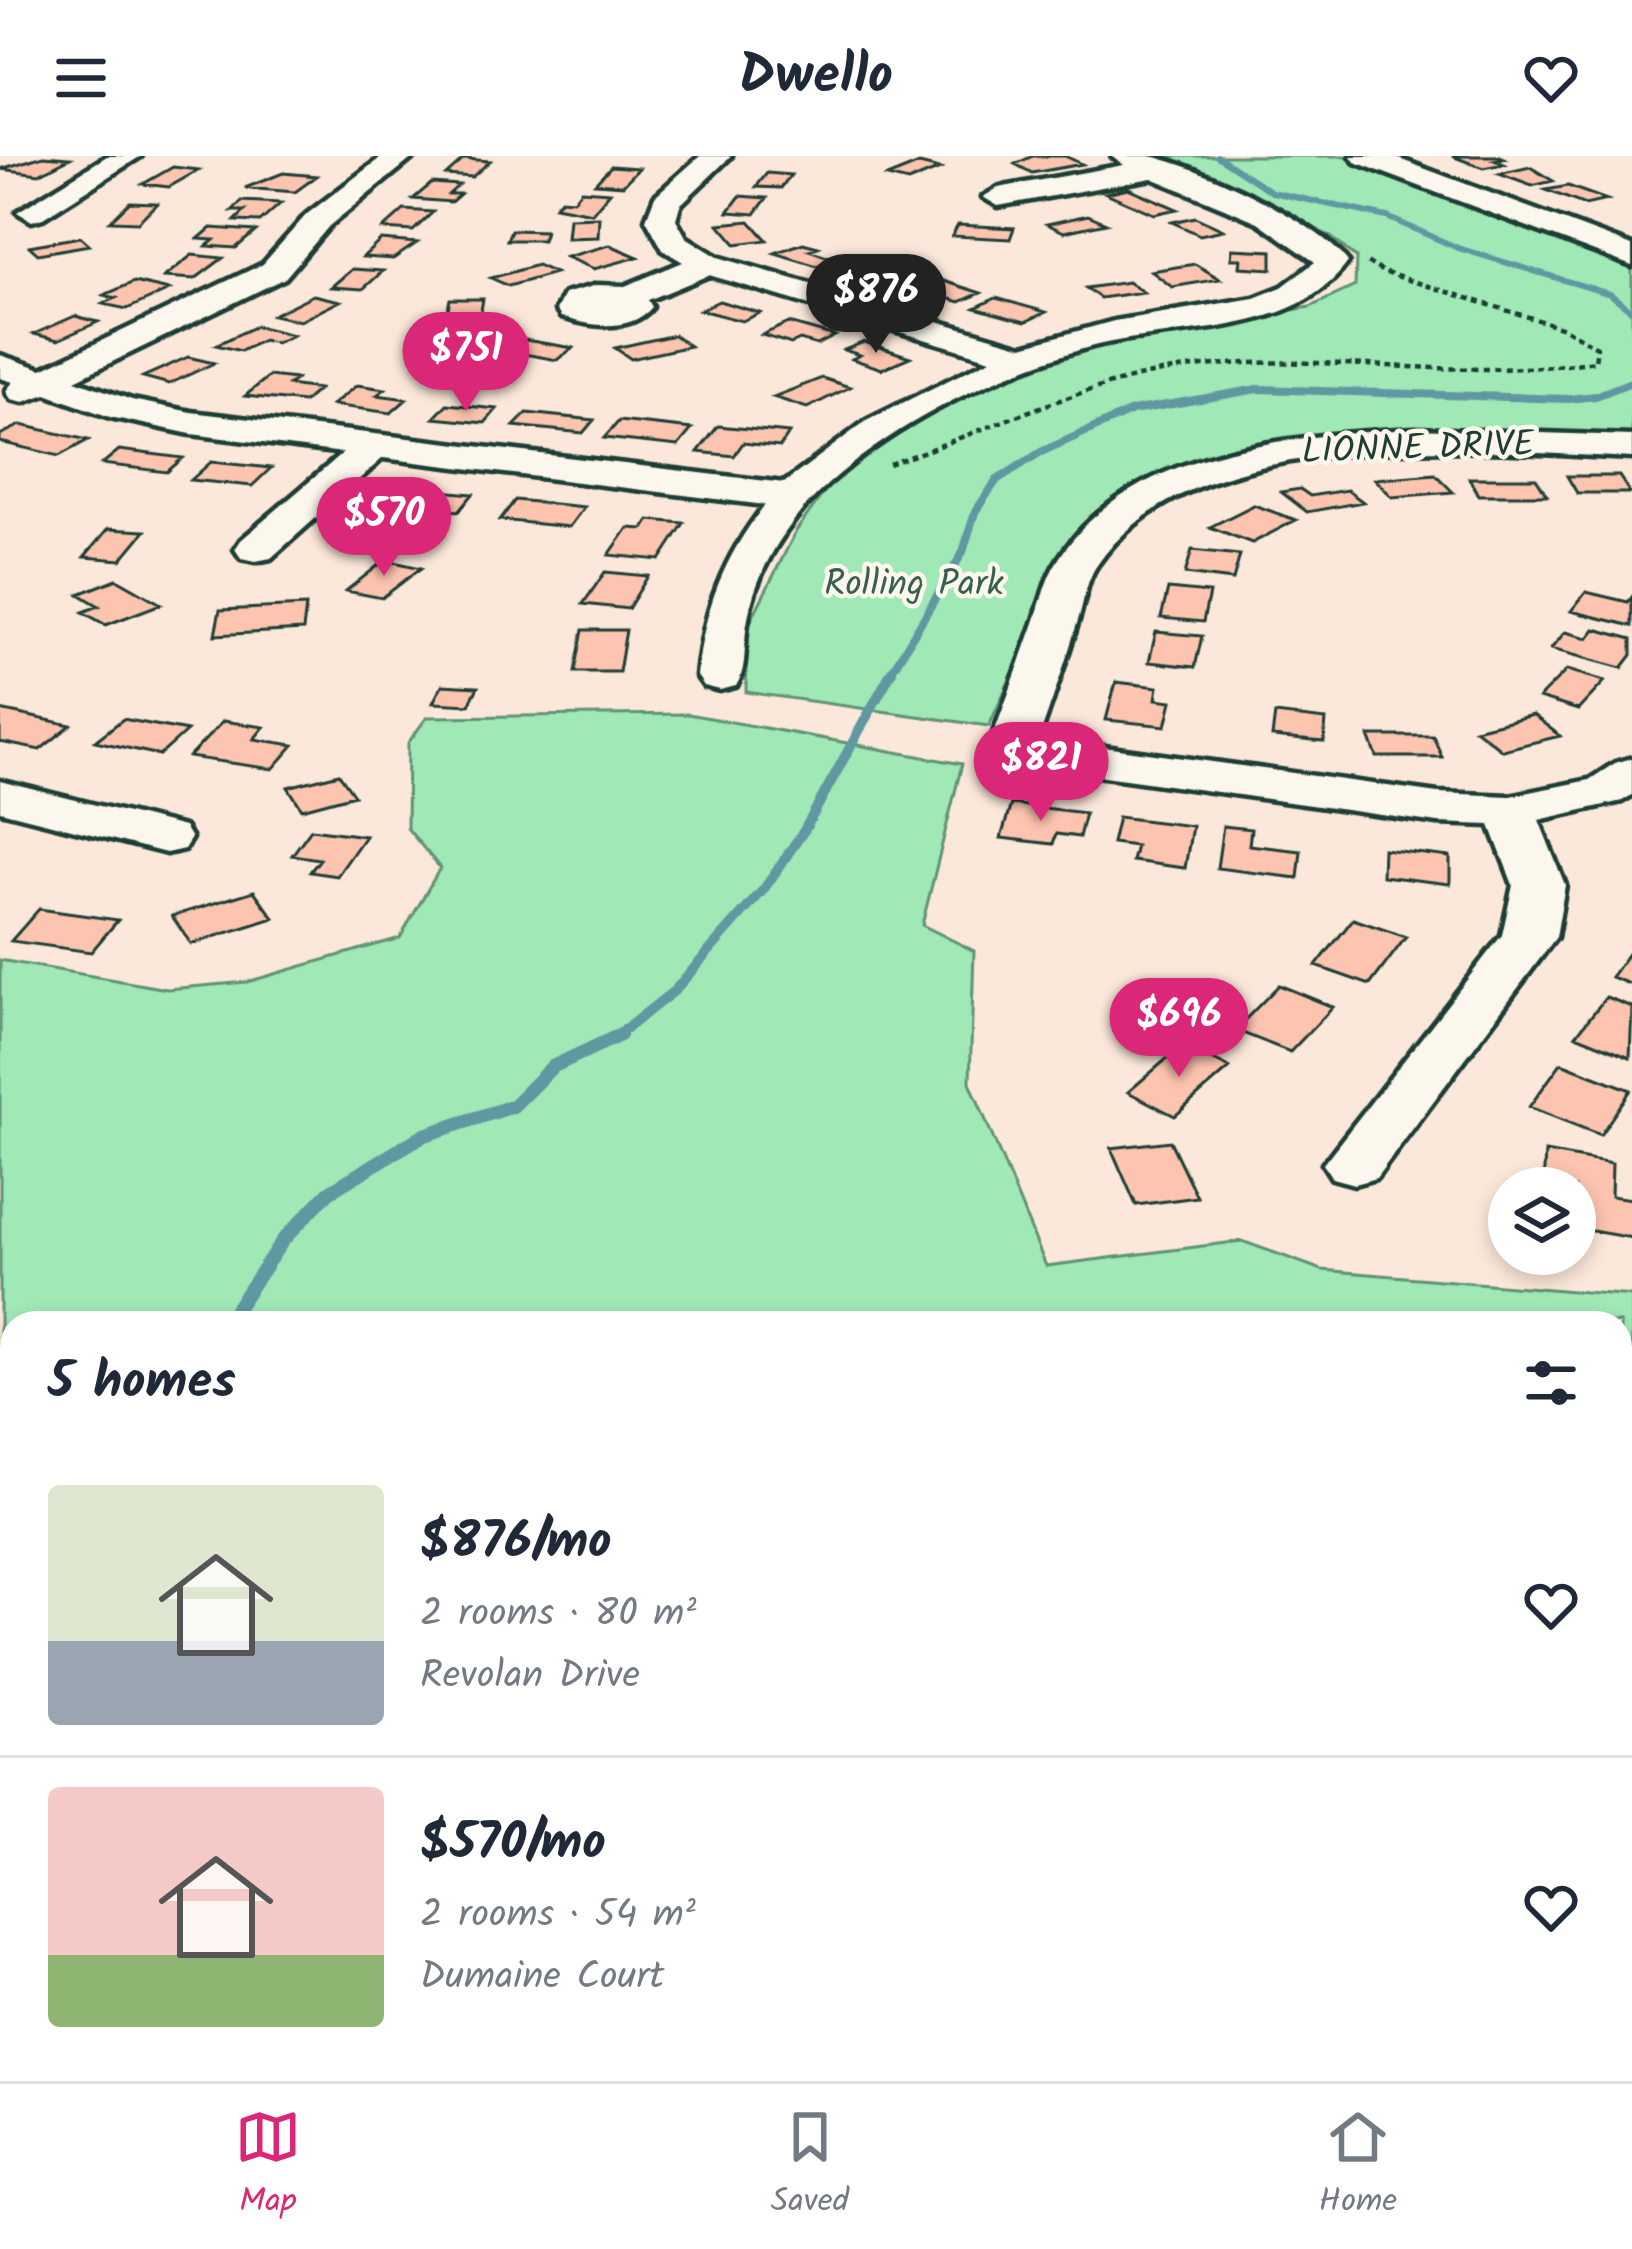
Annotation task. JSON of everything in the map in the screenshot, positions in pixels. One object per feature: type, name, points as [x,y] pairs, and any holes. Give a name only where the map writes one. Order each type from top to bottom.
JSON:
[{"type":"street","points":[[32,212],[127,156]]},
{"type":"street","points":[[0,402],[274,271],[317,220],[401,156]]},
{"type":"street","points":[[717,156],[666,202],[662,219],[674,244],[707,264],[1022,357]]},
{"type":"street","points":[[1365,156],[1632,257]]},
{"type":"street","points":[[720,676],[727,614],[751,557],[797,490],[874,428],[1022,357],[1108,332],[1287,299],[1322,281],[1332,262],[1322,245],[1279,221],[1139,162],[998,197]]},
{"type":"street","points":[[629,296],[707,264]]},
{"type":"street","points":[[0,366],[123,409],[191,423],[797,490]]},
{"type":"street","name":"LIONNE DRIVE","points":[[1510,812],[1438,808],[1012,749],[1076,562],[1114,517],[1159,487],[1232,462],[1312,448],[1386,442],[1632,447]]},
{"type":"street","points":[[256,549],[375,445]]},
{"type":"street","points":[[1354,1164],[1529,937],[1539,884],[1510,812],[1605,791],[1632,773]]},
{"type":"street","points":[[0,796],[166,838]]},
{"type":"path","points":[[797,490],[951,444],[1030,408],[1176,369],[1251,363],[1520,370],[1595,361],[1598,347],[1564,328],[1383,272],[1366,262],[1354,246]]},
{"type":"green space","name":"Rolling Park","points":[[1145,156],[1348,156],[1632,267],[1632,438],[1417,432],[1336,436],[1256,446],[1183,464],[1122,493],[1075,535],[989,726],[746,692],[747,628],[796,531],[842,467],[880,437],[999,378],[1099,342],[1310,307],[1355,286],[1356,258],[1331,237]]},
{"type":"green space","points":[[688,714],[962,764],[922,925],[974,951],[970,1082],[1046,1266],[1242,1241],[1322,1270],[1632,1296],[1632,1311],[0,1311],[0,960],[167,989],[247,982],[400,938],[440,868],[407,828],[408,743],[427,717]]},
{"type":"building","points":[[43,156],[70,158],[39,174],[1,169]]},
{"type":"building","points":[[1033,156],[1065,156],[1082,164],[1032,173],[1015,164]]},
{"type":"building","points":[[1452,156],[1499,156],[1504,158],[1494,160],[1504,164],[1483,168]]},
{"type":"building","points":[[464,159],[490,161],[472,177],[446,175]]},
{"type":"building","points":[[919,164],[940,169],[908,182],[887,177]]},
{"type":"building","points":[[611,166],[639,168],[623,185],[595,183]]},
{"type":"building","points":[[173,167],[199,170],[169,187],[143,184]]},
{"type":"building","points":[[1530,167],[1553,181],[1532,186],[1499,174]]},
{"type":"building","points":[[283,173],[317,176],[295,192],[245,188]]},
{"type":"building","points":[[767,173],[791,175],[781,188],[756,187]]},
{"type":"building","points":[[432,183],[459,185],[449,194],[460,194],[451,202],[413,199]]},
{"type":"building","points":[[1568,186],[1607,200],[1585,205],[1546,190]]},
{"type":"building","points":[[1128,188],[1177,209],[1154,214],[1106,193]]},
{"type":"building","points":[[581,190],[610,192],[592,213],[555,206],[561,199],[573,200]]},
{"type":"building","points":[[740,196],[767,198],[755,214],[728,212]]},
{"type":"building","points":[[242,201],[281,203],[260,222],[235,221],[245,211],[232,211]]},
{"type":"building","points":[[130,202],[157,203],[138,222],[110,221]]},
{"type":"building","points":[[404,210],[433,212],[413,231],[383,229]]},
{"type":"building","points":[[1088,215],[1106,223],[1064,232],[1047,224]]},
{"type":"building","points":[[599,217],[598,237],[567,238],[569,218]]},
{"type":"building","points":[[1195,217],[1223,230],[1200,235],[1172,222]]},
{"type":"building","points":[[750,221],[767,240],[736,244],[719,224]]},
{"type":"building","points":[[958,225],[1014,228],[1010,239],[952,236]]},
{"type":"building","points":[[211,228],[256,231],[236,248],[207,246],[214,240],[198,239]]},
{"type":"building","points":[[511,230],[545,231],[542,240],[507,240]]},
{"type":"building","points":[[80,237],[89,245],[38,254],[29,246]]},
{"type":"building","points":[[381,240],[417,243],[393,259],[363,257]]},
{"type":"building","points":[[803,243],[835,259],[817,266],[775,253]]},
{"type":"building","points":[[610,245],[638,257],[594,269],[566,257]]},
{"type":"building","points":[[1232,249],[1272,251],[1272,269],[1240,267],[1241,259],[1231,259]]},
{"type":"building","points":[[192,255],[223,258],[195,279],[164,277]]},
{"type":"building","points":[[1195,264],[1220,279],[1172,287],[1151,271]]},
{"type":"building","points":[[537,265],[555,273],[509,286],[491,278]]},
{"type":"building","points":[[865,265],[903,276],[882,285],[844,274]]},
{"type":"building","points":[[352,269],[383,271],[363,289],[331,287]]},
{"type":"building","points":[[934,278],[981,293],[960,302],[910,287]]},
{"type":"building","points":[[134,282],[169,290],[127,309],[103,304],[116,298],[104,295]]},
{"type":"building","points":[[1128,282],[1143,292],[1100,298],[1086,288]]},
{"type":"building","points":[[313,295],[340,301],[300,321],[273,315]]},
{"type":"building","points":[[996,298],[1046,312],[1025,322],[975,308]]},
{"type":"building","points":[[450,299],[483,299],[479,322],[445,323]]},
{"type":"building","points":[[719,301],[760,313],[742,321],[700,310]]},
{"type":"building","points":[[75,316],[98,322],[58,340],[34,334]]},
{"type":"building","points":[[789,323],[835,336],[817,345],[800,340],[791,344],[762,335]]},
{"type":"building","points":[[256,326],[293,335],[276,343],[263,340],[241,351],[216,345]]},
{"type":"building","points":[[674,335],[690,346],[631,359],[615,348]]},
{"type":"building","points":[[513,338],[573,348],[557,360],[496,349]]},
{"type":"building","points":[[864,342],[910,357],[882,369],[852,359],[860,355],[844,350]]},
{"type":"building","points":[[188,357],[214,363],[169,384],[143,377]]},
{"type":"building","points":[[269,376],[296,379],[288,385],[319,389],[304,402],[245,396]]},
{"type":"building","points":[[822,378],[850,387],[807,408],[773,397]]},
{"type":"building","points":[[357,385],[385,389],[377,395],[407,399],[391,413],[332,405]]},
{"type":"building","points":[[447,404],[497,409],[485,423],[434,418]]},
{"type":"building","points":[[527,413],[594,420],[583,433],[514,426]]},
{"type":"building","points":[[619,421],[692,429],[678,446],[604,438]]},
{"type":"building","points":[[21,425],[88,440],[59,456],[0,442],[0,435]]},
{"type":"building","points":[[718,426],[789,433],[780,447],[743,443],[734,456],[698,452]]},
{"type":"building","points":[[119,450],[183,458],[167,472],[102,464]]},
{"type":"building","points":[[211,462],[271,468],[252,486],[191,480]]},
{"type":"building","points":[[1435,474],[1453,492],[1392,497],[1375,479]]},
{"type":"building","points":[[1567,476],[1619,476],[1630,493],[1577,493]]},
{"type":"building","points":[[1469,478],[1536,478],[1547,495],[1478,495]]},
{"type":"building","points":[[407,488],[473,494],[459,511],[392,504]]},
{"type":"building","points":[[1300,489],[1310,496],[1347,490],[1363,502],[1307,512],[1281,492]]},
{"type":"building","points":[[515,500],[584,507],[569,527],[500,520]]},
{"type":"building","points":[[1254,505],[1296,520],[1252,543],[1210,527]]},
{"type":"building","points":[[649,520],[684,523],[660,560],[609,555],[628,528],[643,529]]},
{"type":"building","points":[[108,529],[145,531],[121,560],[84,557]]},
{"type":"building","points":[[1192,550],[1240,555],[1233,580],[1185,574]]},
{"type":"building","points":[[385,560],[421,568],[382,598],[346,591]]},
{"type":"building","points":[[605,572],[648,576],[628,609],[583,604]]},
{"type":"building","points":[[117,579],[161,604],[106,625],[83,612],[99,606],[79,594]]},
{"type":"building","points":[[1168,589],[1209,593],[1203,622],[1161,618]]},
{"type":"building","points":[[1586,592],[1628,602],[1632,597],[1632,626],[1571,611]]},
{"type":"building","points":[[306,606],[303,630],[215,635],[220,610]]},
{"type":"building","points":[[1595,629],[1632,639],[1632,655],[1622,668],[1551,649],[1565,632],[1588,638]]},
{"type":"building","points":[[583,630],[626,630],[619,672],[575,672]]},
{"type":"building","points":[[1156,632],[1202,636],[1195,667],[1149,662]]},
{"type":"building","points":[[1567,670],[1605,681],[1578,710],[1539,698]]},
{"type":"building","points":[[1116,682],[1158,687],[1156,699],[1172,701],[1166,726],[1106,720]]},
{"type":"building","points":[[442,685],[478,687],[469,705],[433,703]]},
{"type":"building","points":[[0,710],[71,725],[40,750],[0,742]]},
{"type":"building","points":[[1275,714],[1326,720],[1324,742],[1272,737]]},
{"type":"building","points":[[1533,715],[1560,736],[1502,750],[1475,729]]},
{"type":"building","points":[[123,719],[187,731],[160,755],[95,741]]},
{"type":"building","points":[[223,721],[264,727],[254,739],[294,745],[273,769],[189,757]]},
{"type":"building","points":[[1369,736],[1433,736],[1442,757],[1377,757]]},
{"type":"building","points":[[339,774],[354,795],[302,809],[288,787]]},
{"type":"building","points":[[1011,804],[1085,813],[1079,837],[1056,834],[1053,844],[1001,838]]},
{"type":"building","points":[[1118,817],[1192,826],[1185,868],[1132,861],[1136,846],[1112,843]]},
{"type":"building","points":[[1223,826],[1251,829],[1249,845],[1301,851],[1298,878],[1217,868]]},
{"type":"building","points":[[311,829],[365,836],[337,876],[310,872],[320,859],[292,855]]},
{"type":"building","points":[[1383,849],[1450,857],[1450,884],[1382,876]]},
{"type":"building","points":[[254,891],[274,918],[191,944],[172,916]]},
{"type":"building","points":[[39,909],[118,920],[91,952],[11,941]]},
{"type":"building","points":[[1353,919],[1406,937],[1370,985],[1316,966]]},
{"type":"building","points":[[1632,948],[1632,985],[1611,977]]},
{"type":"building","points":[[1279,985],[1333,1007],[1290,1052],[1235,1030]]},
{"type":"building","points":[[1606,997],[1632,1007],[1630,1057],[1576,1035]]},
{"type":"building","points":[[1183,1045],[1230,1068],[1175,1116],[1128,1092]]},
{"type":"building","points":[[1561,1063],[1631,1090],[1600,1135],[1529,1107]]},
{"type":"building","points":[[1170,1141],[1197,1197],[1136,1205],[1111,1148]]},
{"type":"building","points":[[1545,1152],[1612,1164],[1611,1196],[1632,1199],[1632,1238],[1596,1232],[1596,1167],[1544,1167]]},
{"type":"waterway","points":[[1217,156],[1272,192],[1387,217],[1458,248],[1610,294],[1632,311]]},
{"type":"waterway","points":[[1626,384],[1631,382]]},
{"type":"waterway","points":[[1626,384],[1632,382]]},
{"type":"waterway","points":[[890,674],[963,552],[975,512],[997,480],[1041,452],[1132,411],[1258,389],[1569,399],[1596,396],[1626,384]]},
{"type":"waterway","points":[[615,1038],[674,991],[764,889],[805,829],[892,671]]},
{"type":"waterway","points":[[615,1038],[620,1035]]},
{"type":"waterway","points":[[234,1311],[283,1240],[329,1192],[422,1136],[513,1106],[552,1067],[615,1038]]}]
